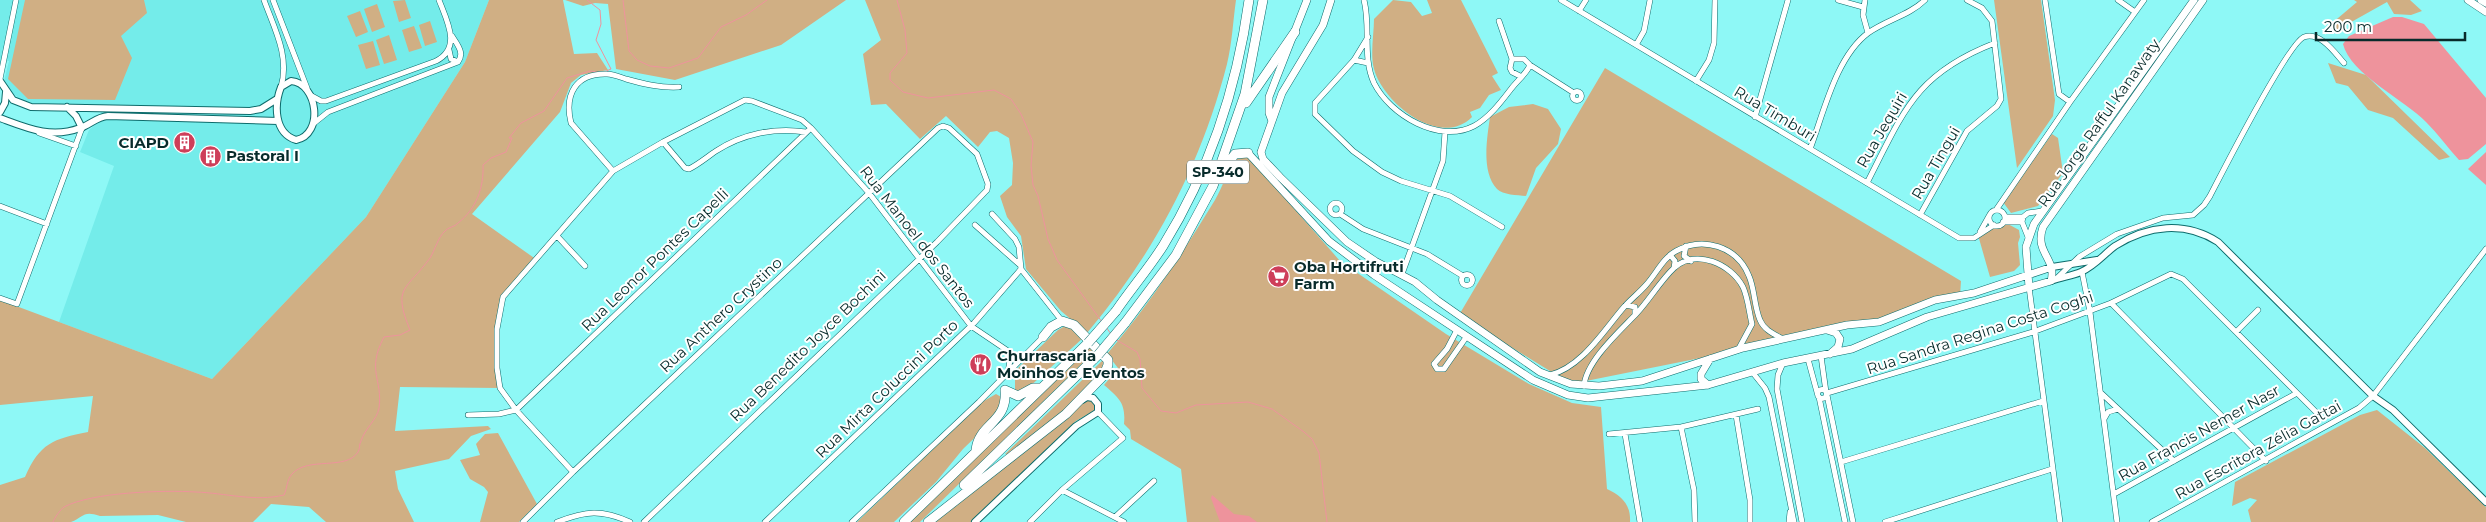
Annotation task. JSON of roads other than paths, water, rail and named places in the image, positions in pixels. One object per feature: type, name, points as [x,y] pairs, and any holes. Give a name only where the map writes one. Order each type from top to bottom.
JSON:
[{"type":"highway","points":[[1244,0],[1244,33]]},
{"type":"highway","name":"SP-340","points":[[904,522],[1088,343],[1116,311],[1162,247],[1191,196],[1214,147],[1234,84],[1249,0]]},
{"type":"highway","name":"SP-340","points":[[927,522],[1098,355],[1126,323],[1176,256],[1213,186],[1237,118],[1252,65],[1264,0]]},
{"type":"highway","points":[[1237,118],[1263,75],[1295,32]]},
{"type":"highway","points":[[1213,186],[1235,154],[1248,153]]},
{"type":"highway","points":[[927,522],[1066,414],[1100,381],[1108,365],[1105,356],[1074,325],[1062,321],[1051,327],[1043,337]]},
{"type":"highway","points":[[976,450],[979,436],[1002,413],[1006,400],[1006,390],[1018,396],[1033,388],[1040,388]]},
{"type":"main road","points":[[1272,122],[1269,113],[1268,97],[1307,0]]},
{"type":"main road","points":[[1331,0],[1323,25],[1282,93],[1261,152],[1263,159],[1307,206],[1359,251]]},
{"type":"main road","name":"Rua Jorge Rafful Kanawaty","points":[[2029,287],[2026,258],[2028,237],[2042,211],[2194,0]]},
{"type":"main road","name":"Rua Jorge Rafful Kanawaty","points":[[2052,267],[2040,243],[2043,227],[2203,0]]},
{"type":"main road","points":[[2468,0],[2486,12]]},
{"type":"main road","points":[[2481,0],[2486,3]]},
{"type":"main road","points":[[1248,153],[1258,154],[1261,152]]},
{"type":"main road","points":[[1248,153],[1329,241],[1374,275],[1534,380],[1568,394],[1588,398],[1608,398],[1708,385],[1783,363],[1852,349],[1927,317],[2054,280],[2052,267],[1974,293],[1935,300],[1879,322],[1825,329],[1738,350],[1635,382],[1584,386],[1547,376],[1402,274],[1337,239],[1329,241]]},
{"type":"main road","points":[[2056,191],[2064,196]]},
{"type":"main road","points":[[1825,329],[1836,333],[1840,339],[1838,347],[1830,354]]},
{"type":"main road","points":[[1708,385],[1701,374],[1705,364],[1712,357]]},
{"type":"street","points":[[16,0],[0,80],[6,92],[21,104],[31,107],[250,111],[261,109],[277,99]]},
{"type":"street","points":[[264,0],[284,54],[285,69],[277,99],[278,121],[286,133],[296,140],[308,135],[313,124],[314,109],[273,0]]},
{"type":"street","points":[[313,124],[328,112],[458,62],[461,55],[460,50],[451,33],[439,0]]},
{"type":"street","points":[[1364,0],[1368,19],[1368,63],[1374,82],[1392,106],[1416,123],[1445,132],[1471,128],[1482,122],[1502,102],[1530,65]]},
{"type":"street","name":"Rua Timburi","points":[[1561,0],[1963,240],[1969,240],[1994,225]]},
{"type":"street","points":[[1579,11],[1586,0]]},
{"type":"street","points":[[1636,45],[1644,31],[1650,0]]},
{"type":"street","points":[[1696,81],[1709,60],[1714,43],[1715,0]]},
{"type":"street","points":[[1755,117],[1788,0]]},
{"type":"street","points":[[1838,0],[1863,7]]},
{"type":"street","points":[[1865,0],[1863,7],[1868,33]]},
{"type":"street","points":[[1810,149],[1842,65],[1853,48],[1868,33],[1925,0]]},
{"type":"street","name":"Rua Tingui","points":[[1920,215],[1967,131],[1997,106],[2001,99],[1992,21],[1988,14],[1966,0]]},
{"type":"street","points":[[2045,0],[2059,94],[2070,102]]},
{"type":"street","points":[[2118,0],[2135,12]]},
{"type":"street","points":[[1978,234],[2144,0]]},
{"type":"street","points":[[1499,21],[1512,59],[1510,68],[1515,75],[1520,76]]},
{"type":"street","points":[[451,33],[449,50],[451,59],[458,62]]},
{"type":"street","points":[[1368,37],[1354,60],[1317,100],[1314,107],[1315,114],[1353,151],[1382,172],[1465,203],[1502,227]]},
{"type":"street","points":[[2054,280],[2079,257],[2117,234],[2164,218],[2188,216],[2198,212],[2210,196],[2283,63],[2298,41],[2305,37],[2318,39],[2330,47],[2344,63]]},
{"type":"street","name":"Rua Jequiri","points":[[1867,183],[1900,119],[1927,82],[1947,66],[1969,53],[1995,43]]},
{"type":"street","points":[[281,87],[291,81],[297,82],[321,101],[326,101],[436,61],[449,50]]},
{"type":"street","points":[[1512,59],[1520,57],[1574,92]]},
{"type":"street","points":[[1354,60],[1368,63]]},
{"type":"street","points":[[573,472],[516,410],[500,388],[497,368],[499,311],[503,297],[558,237],[613,171],[571,122],[569,114],[571,91],[576,84],[584,79],[607,74],[663,88],[679,87]]},
{"type":"street","points":[[0,112],[5,103],[6,92]]},
{"type":"street","name":"Rua Manoel dos Santos","points":[[613,171],[663,142],[744,100],[752,101],[802,120],[868,193],[971,326],[1011,353],[1024,356]]},
{"type":"street","points":[[0,298],[17,304],[76,146],[82,128],[76,116],[67,107]]},
{"type":"street","points":[[37,132],[58,133],[82,128],[96,119],[108,116],[278,121]]},
{"type":"street","points":[[0,118],[76,146]]},
{"type":"street","name":"Rua Benedito Joyce Bochini","points":[[644,522],[919,257],[937,242],[988,187],[974,150],[949,128],[943,126],[938,128]]},
{"type":"street","name":"Rua Leonor Pontes Capelli","points":[[516,410],[811,128]]},
{"type":"street","name":"Rua Anthero Crystino","points":[[527,521],[573,472],[938,128]]},
{"type":"street","points":[[663,142],[685,168],[689,169],[728,144],[749,136],[787,129],[806,132]]},
{"type":"street","points":[[1402,274],[1443,161],[1445,132]]},
{"type":"street","points":[[0,206],[47,224]]},
{"type":"street","points":[[1989,216],[1994,225],[1999,225],[2004,220],[2003,212],[1996,210]]},
{"type":"street","name":"Rua Jorge Rafful Kanawaty","points":[[2004,220],[2022,219],[2028,213],[2042,211]]},
{"type":"street","points":[[992,214],[1016,239],[1020,267]]},
{"type":"street","points":[[1340,214],[1363,230],[1413,248],[1463,276]]},
{"type":"street","name":"Rua Jorge Rafful Kanawaty","points":[[2022,219],[2028,237]]},
{"type":"street","points":[[975,225],[1020,267],[1062,321]]},
{"type":"street","points":[[2054,280],[2082,272],[2124,242],[2158,229],[2186,228],[2200,232],[2218,242],[2372,396],[2393,410],[2486,502]]},
{"type":"street","points":[[558,237],[585,266]]},
{"type":"street","points":[[1547,376],[1567,369],[1646,285],[1670,255],[1686,246],[1708,243],[1721,247],[1741,263],[1749,276],[1760,320],[1768,330],[1784,339]]},
{"type":"street","points":[[1686,246],[1684,256],[1692,261]]},
{"type":"street","name":"Rua Escritora Zélia Gattai","points":[[2152,522],[2359,408],[2372,396],[2486,250]]},
{"type":"street","points":[[1670,255],[1674,257],[1674,268]]},
{"type":"street","points":[[1584,386],[1588,369],[1674,268],[1692,261],[1705,259],[1730,270],[1736,270],[1741,263]]},
{"type":"street","points":[[2052,267],[2101,259]]},
{"type":"street","name":"Rua Mirta Coluccini Porto","points":[[765,522],[971,326],[1020,267]]},
{"type":"street","points":[[1730,270],[1743,287],[1752,324],[1738,350]]},
{"type":"street","points":[[2082,272],[2090,312],[2117,522]]},
{"type":"street","points":[[1739,281],[1743,275],[1749,276]]},
{"type":"street","name":"Rua Sandra Regina Costa Coghi","points":[[1818,396],[1824,399],[1827,394],[2033,332],[2111,303],[2166,275],[2178,276],[2317,413]]},
{"type":"street","points":[[2029,287],[2033,332],[2060,522]]},
{"type":"street","points":[[2111,303],[2266,460]]},
{"type":"street","points":[[1626,305],[1635,307],[1635,315]]},
{"type":"street","points":[[2236,332],[2258,310]]},
{"type":"street","points":[[1614,320],[1615,328],[1622,329]]},
{"type":"street","points":[[1457,330],[1446,349],[1435,361],[1434,364],[1437,369],[1444,369],[1467,336]]},
{"type":"street","points":[[852,522],[1000,381],[1043,337]]},
{"type":"street","points":[[1008,373],[1011,353]]},
{"type":"street","points":[[1821,356],[1853,522]]},
{"type":"street","points":[[1808,359],[1833,460],[1845,522]]},
{"type":"street","points":[[1783,363],[1778,374],[1777,389],[1802,522]]},
{"type":"street","points":[[1753,373],[1765,388],[1769,397],[1794,522]]},
{"type":"street","points":[[1000,381],[1006,390]]},
{"type":"street","points":[[2100,392],[2174,461]]},
{"type":"street","name":"Rua Francis Nemer Nasr","points":[[2114,494],[2297,393]]},
{"type":"street","points":[[1030,522],[1062,490],[1123,438],[1098,412],[1097,401],[1087,396],[1066,414]]},
{"type":"street","points":[[1834,467],[1841,462],[2043,401]]},
{"type":"street","points":[[2104,420],[2108,412],[2118,408]]},
{"type":"street","points":[[1609,434],[1626,434],[1681,427],[1758,409]]},
{"type":"street","points":[[468,415],[499,414],[516,410]]},
{"type":"street","points":[[976,522],[1076,426],[1098,412]]},
{"type":"street","points":[[1736,415],[1750,500],[1750,522]]},
{"type":"street","points":[[1681,427],[1694,490],[1695,522]]},
{"type":"street","points":[[1626,434],[1640,522]]},
{"type":"street","points":[[1833,460],[1841,462]]},
{"type":"street","points":[[1885,522],[2052,469]]},
{"type":"street","points":[[1115,517],[1154,481]]},
{"type":"street","points":[[1062,490],[1124,522]]},
{"type":"street","points":[[1789,522],[1791,506]]},
{"type":"street","points":[[557,522],[580,513],[593,512],[615,516],[630,522]]},
{"type":"waterway","points":[[587,0],[600,10],[601,24],[596,40],[611,69],[604,72]]},
{"type":"waterway","points":[[623,0],[629,51],[637,60],[650,66],[669,68],[698,58],[721,27],[746,15],[767,0]]},
{"type":"waterway","points":[[897,0],[905,30],[907,53],[890,73],[890,80],[903,92],[928,98],[994,90],[1011,99],[1021,114],[1033,142],[1031,165],[1033,185],[1038,196],[1048,239],[1057,260],[1102,322]]},
{"type":"waterway","points":[[53,522],[64,507],[76,502],[110,495],[166,491],[262,498],[284,495],[290,476],[299,469],[317,464],[336,463],[352,458],[358,452],[360,442],[378,412],[380,398],[376,374],[376,358],[384,337],[400,335],[410,330],[402,305],[404,290],[430,258],[438,240],[448,229],[457,224],[474,205],[482,182],[483,165],[491,158],[506,152],[512,138],[509,138],[521,123],[544,111],[567,78],[590,71],[597,72]]},
{"type":"waterway","points":[[1106,327],[1111,334]]},
{"type":"waterway","points":[[1115,339],[1137,352],[1140,359],[1142,388],[1161,411],[1176,413],[1196,405],[1248,402],[1272,409],[1304,432],[1312,439],[1319,453],[1327,522]]},
{"type":"place","name":"CIAPD","points":[[185,143]]},
{"type":"place","name":"Pastoral I","points":[[210,156]]},
{"type":"place","name":"Oba Hortifruti Farm","points":[[1278,276]]},
{"type":"place","name":"Churrascaria Moinhos e Eventos","points":[[981,365]]}]
